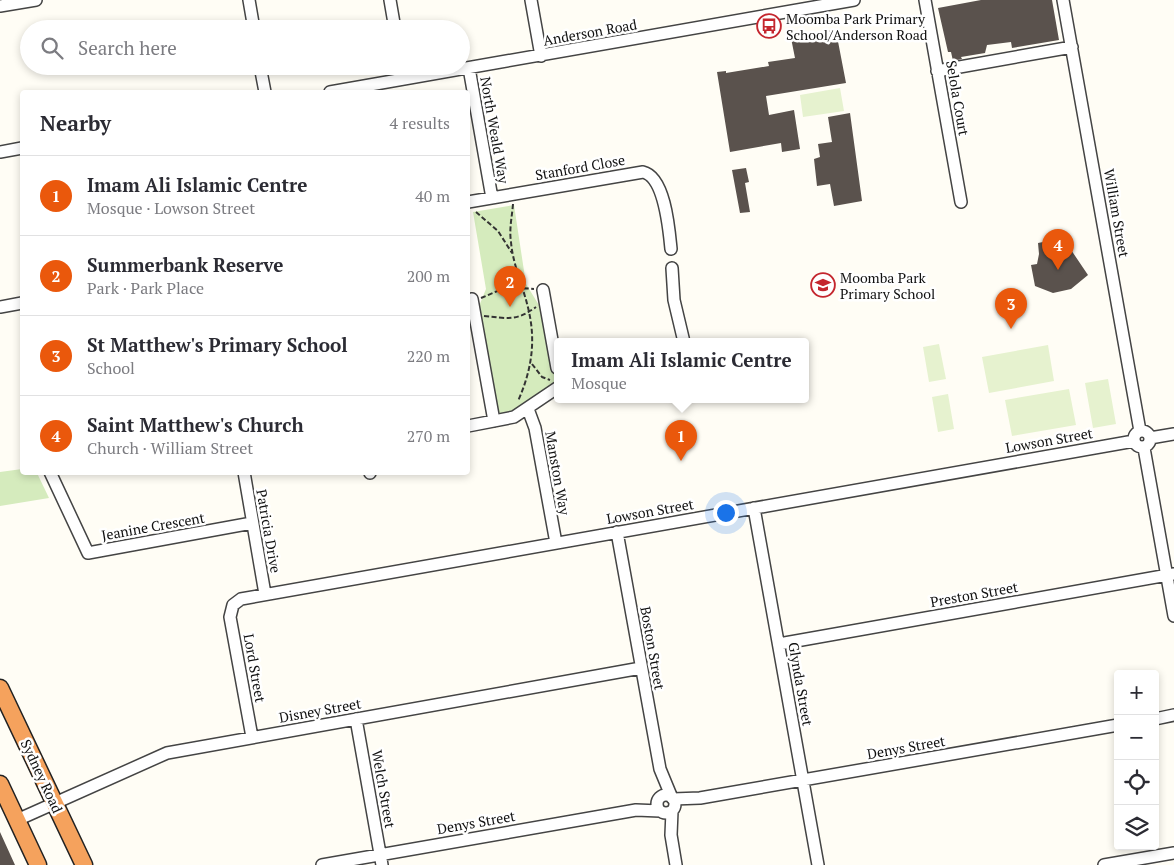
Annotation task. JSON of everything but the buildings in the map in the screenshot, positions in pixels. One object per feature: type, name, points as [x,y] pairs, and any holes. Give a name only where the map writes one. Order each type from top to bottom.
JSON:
[{"type":"highway","name":"Sydney Road","points":[[0,688],[84,865]]},
{"type":"highway","points":[[0,784],[38,865]]},
{"type":"street","points":[[0,6],[36,0]]},
{"type":"street","points":[[248,0],[252,20]]},
{"type":"street","points":[[390,0],[393,20]]},
{"type":"street","points":[[531,0],[541,56]]},
{"type":"street","name":"Anderson Road","points":[[470,68],[854,0]]},
{"type":"street","name":"Selola Court","points":[[925,0],[961,202]]},
{"type":"street","name":"William Street","points":[[1063,0],[1142,436]]},
{"type":"street","points":[[938,71],[1072,47]]},
{"type":"street","name":"North Weald Way","points":[[470,74],[492,198]]},
{"type":"street","points":[[262,75],[265,90]]},
{"type":"street","points":[[403,75],[404,79]]},
{"type":"street","name":"Anderson Road","points":[[341,90],[428,75]]},
{"type":"street","points":[[0,152],[20,148]]},
{"type":"street","name":"Stanford Close","points":[[470,202],[635,172],[648,173],[657,184],[664,204],[671,249]]},
{"type":"street","points":[[672,268],[674,300],[683,338]]},
{"type":"street","points":[[543,290],[554,351]]},
{"type":"street","points":[[472,300],[494,421]]},
{"type":"street","points":[[0,307],[20,303]]},
{"type":"street","points":[[470,426],[514,417],[554,385]]},
{"type":"street","name":"Manston Way","points":[[523,408],[535,428],[556,543]]},
{"type":"street","name":"Lowson Street","points":[[233,605],[241,599],[265,594],[754,508],[1142,436],[1174,434]]},
{"type":"street","points":[[1142,436],[1150,443],[1144,448],[1170,575],[1174,616]]},
{"type":"street","name":"Jeanine Crescent","points":[[51,475],[88,553],[252,523]]},
{"type":"street","name":"Patricia Drive","points":[[244,475],[265,594]]},
{"type":"street","name":"Glynda Street","points":[[754,508],[818,865]]},
{"type":"street","name":"Boston Street","points":[[617,532],[668,806],[676,865]]},
{"type":"street","name":"Preston Street","points":[[779,644],[1170,575]]},
{"type":"street","name":"Lord Street","points":[[233,605],[230,617],[252,737]]},
{"type":"street","name":"Disney Street","points":[[17,820],[159,755],[641,668]]},
{"type":"street","points":[[1159,718],[1174,716]]},
{"type":"street","name":"Welch Street","points":[[356,718],[381,860]]},
{"type":"street","name":"Denys Street","points":[[322,865],[381,860],[636,810],[668,806],[700,798],[1114,726]]},
{"type":"street","name":"Boston Street","points":[[659,798],[660,769]]},
{"type":"street","points":[[659,798],[665,795],[668,806]]},
{"type":"street","name":"Denys Street","points":[[636,810],[659,798]]},
{"type":"street","points":[[1104,865],[1174,853]]},
{"type":"path","points":[[511,194],[513,206],[510,232],[520,288],[529,312],[532,364],[523,408]]},
{"type":"path","points":[[470,202],[475,211],[498,231],[513,255]]},
{"type":"path","points":[[472,300],[502,288],[543,290]]},
{"type":"path","points":[[475,316],[511,319],[546,305]]},
{"type":"path","points":[[532,364],[542,377],[554,383]]},
{"type":"green space","points":[[840,88],[844,111],[803,117],[800,95]]},
{"type":"green space","points":[[514,205],[526,284],[542,310],[554,368],[554,386],[528,406],[513,413],[505,414],[498,412],[477,311],[486,289],[473,212]]},
{"type":"green space","points":[[939,344],[946,379],[929,382],[923,347]]},
{"type":"green space","points":[[1048,345],[1054,381],[989,393],[982,357]]},
{"type":"green space","points":[[1108,379],[1116,424],[1093,428],[1085,383]]},
{"type":"green space","points":[[1069,389],[1076,425],[1012,436],[1005,400]]},
{"type":"green space","points":[[948,394],[954,429],[938,432],[932,397]]},
{"type":"green space","points":[[20,469],[20,475],[38,475],[49,498],[0,506],[0,472]]},
{"type":"place","name":"Moomba Park Primary School/Anderson Road","points":[[769,26]]},
{"type":"place","name":"Saint Matthew's Church","points":[[1058,270]]},
{"type":"place","name":"Moomba Park Primary School","points":[[823,285]]},
{"type":"place","name":"Summerbank Reserve","points":[[510,307]]},
{"type":"place","name":"St Matthew's Primary School","points":[[1011,329]]},
{"type":"place","name":"Imam Ali Islamic Centre","points":[[681,461]]}]
